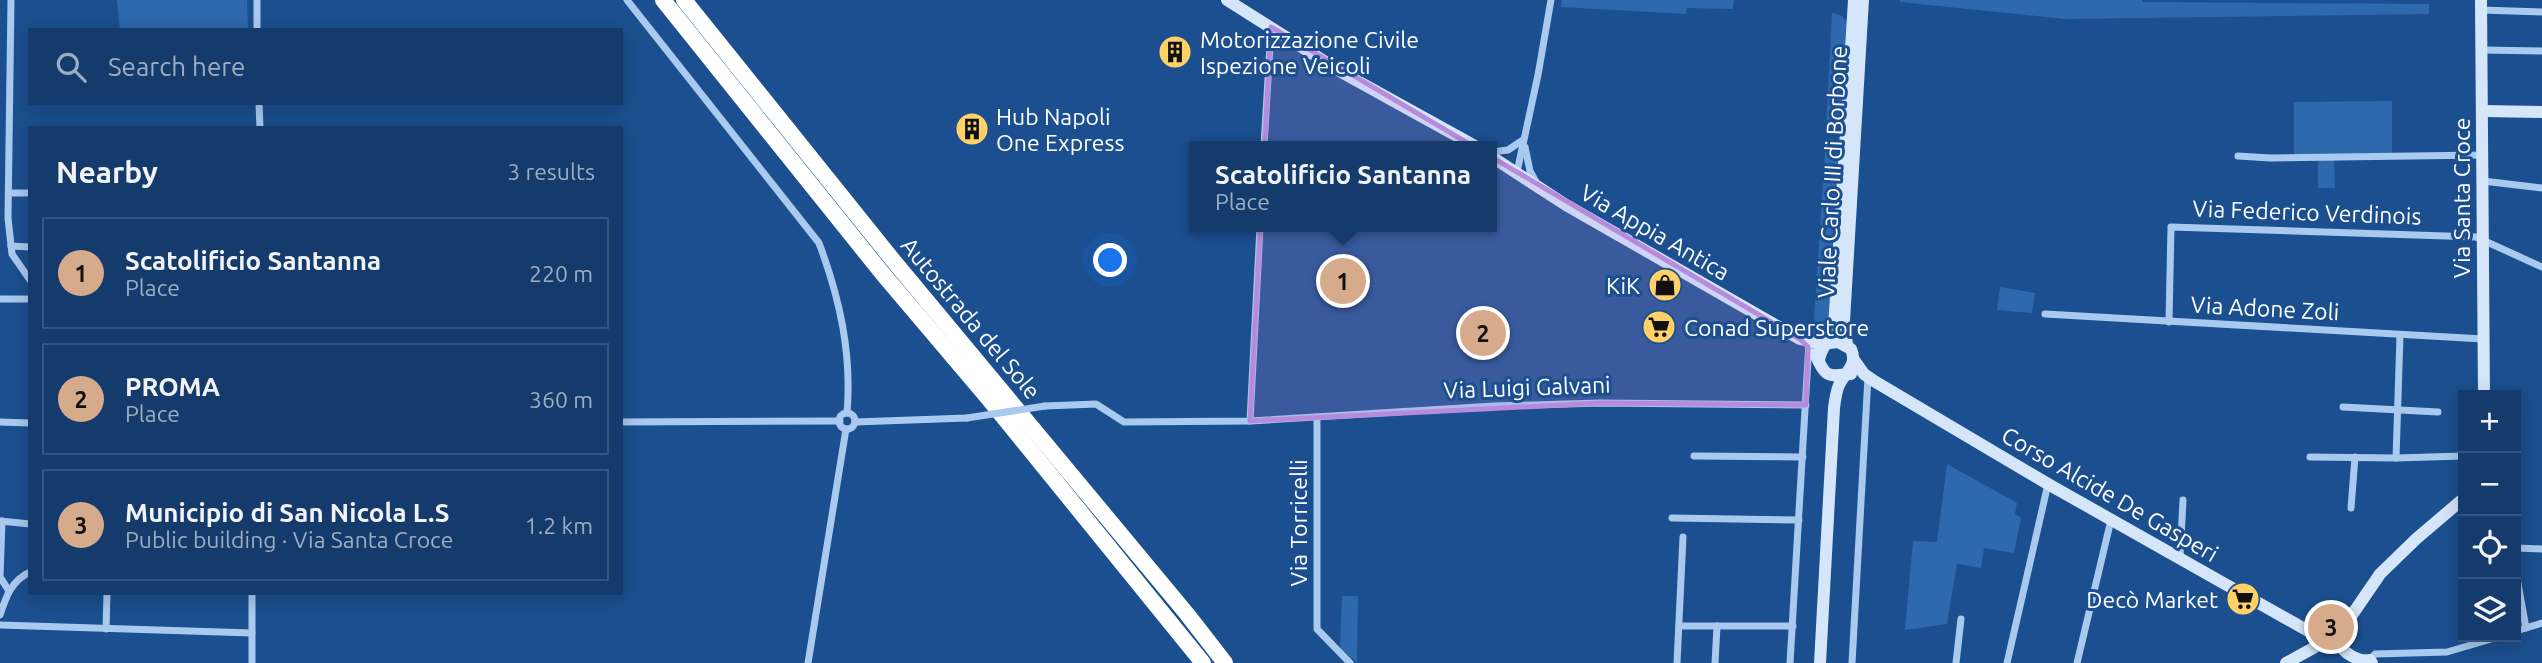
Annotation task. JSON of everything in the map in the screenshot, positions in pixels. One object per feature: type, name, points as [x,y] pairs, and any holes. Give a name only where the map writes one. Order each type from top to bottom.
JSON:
[{"type":"highway","name":"Autostrada del Sole","points":[[663,0],[882,273],[1003,416],[1203,663]]},
{"type":"highway","name":"Autostrada del Sole","points":[[684,0],[883,249],[1225,663]]},
{"type":"street","points":[[10,0],[9,193],[4,218],[12,254],[28,277]]},
{"type":"street","points":[[257,0],[257,28]]},
{"type":"street","points":[[627,0],[819,243],[834,284],[846,345],[850,384],[847,414]]},
{"type":"street","points":[[1227,0],[1385,98],[1466,141]]},
{"type":"street","points":[[1517,172],[1551,0]]},
{"type":"street","name":"Viale Carlo III di Borbone","points":[[1819,362],[1820,352],[1828,344],[1835,323],[1854,0]]},
{"type":"street","name":"Viale Carlo III di Borbone","points":[[1854,360],[1847,345],[1844,321],[1863,0]]},
{"type":"street","points":[[2481,5],[2542,12]]},
{"type":"street","name":"Via Santa Croce","points":[[2481,5],[2484,390]]},
{"type":"street","points":[[1264,141],[1271,27]]},
{"type":"street","points":[[0,33],[10,33]]},
{"type":"street","points":[[2482,50],[2542,51]]},
{"type":"street","points":[[259,105],[260,126]]},
{"type":"street","points":[[2482,111],[2542,112]]},
{"type":"street","points":[[1497,153],[1508,150],[1524,139]]},
{"type":"street","points":[[1524,139],[1526,157],[1538,186]]},
{"type":"street","points":[[2238,156],[2270,158],[2483,155]]},
{"type":"street","name":"Via Appia Antica","points":[[1497,158],[1566,205],[1806,343],[1819,362]]},
{"type":"street","points":[[2483,181],[2542,188]]},
{"type":"street","points":[[9,193],[28,193]]},
{"type":"street","name":"Via Federico Verdinois","points":[[2169,322],[2171,227],[2476,237],[2542,267]]},
{"type":"street","points":[[1250,421],[1260,232]]},
{"type":"street","points":[[11,246],[28,247]]},
{"type":"street","points":[[0,299],[28,299]]},
{"type":"street","name":"Via Adone Zoli","points":[[2045,314],[2483,339]]},
{"type":"street","points":[[2396,458],[2400,335]]},
{"type":"street","points":[[1828,344],[1838,342],[1847,345]]},
{"type":"street","points":[[1790,663],[1806,405],[1806,343]]},
{"type":"street","name":"Via Appia Antica","points":[[1806,343],[1828,344]]},
{"type":"street","points":[[1827,374],[1837,377],[1845,374],[1851,369],[1854,360]]},
{"type":"street","name":"Corso Alcide De Gasperi","points":[[1854,360],[1870,379]]},
{"type":"street","points":[[1819,362],[1827,374],[1834,408]]},
{"type":"street","points":[[1820,663],[1834,408],[1838,387],[1845,374]]},
{"type":"street","name":"Corso Alcide De Gasperi","points":[[1845,374],[1858,374],[1870,379],[2048,484],[2359,659],[2372,659]]},
{"type":"street","points":[[1852,663],[1870,379]]},
{"type":"street","name":"Via Luigi Galvani","points":[[855,422],[967,418],[1045,406],[1096,404],[1124,422],[1250,421],[1494,406],[1600,403],[1806,405]]},
{"type":"street","points":[[2343,407],[2438,412]]},
{"type":"street","points":[[840,421],[843,415],[852,415],[855,422],[851,428],[846,429]]},
{"type":"street","name":"Via Torricelli","points":[[1317,417],[1317,629],[1350,663]]},
{"type":"street","points":[[623,422],[840,421]]},
{"type":"street","points":[[840,421],[846,429]]},
{"type":"street","points":[[0,422],[28,423]]},
{"type":"street","points":[[808,663],[846,429]]},
{"type":"street","points":[[1694,456],[1803,457]]},
{"type":"street","points":[[2310,457],[2458,456]]},
{"type":"street","points":[[2351,508],[2356,457]]},
{"type":"street","points":[[2007,663],[2048,484]]},
{"type":"street","points":[[2180,558],[2183,500]]},
{"type":"street","points":[[2286,663],[2332,642],[2380,574],[2458,503]]},
{"type":"street","points":[[1672,518],[1799,520]]},
{"type":"street","points":[[2077,663],[2111,520]]},
{"type":"street","points":[[9,591],[0,577],[1,521],[28,524]]},
{"type":"street","points":[[1677,663],[1682,537]]},
{"type":"street","points":[[2521,548],[2542,549]]},
{"type":"street","points":[[0,615],[9,591],[28,573]]},
{"type":"street","points":[[2517,579],[2526,628]]},
{"type":"street","points":[[106,629],[107,595]]},
{"type":"street","points":[[252,595],[253,663]]},
{"type":"street","points":[[1956,663],[1961,619]]},
{"type":"street","points":[[2521,630],[2542,623]]},
{"type":"street","points":[[0,625],[252,633]]},
{"type":"street","points":[[1679,626],[1793,626]]},
{"type":"street","points":[[1715,663],[1717,626]]},
{"type":"street","points":[[2372,659],[2447,652],[2481,642]]},
{"type":"highlighted area","points":[[1271,27],[1800,339],[1808,347],[1806,405],[1600,403],[1250,421]]},
{"type":"shaded area","points":[[117,0],[247,0],[248,28],[120,28]]},
{"type":"shaded area","points":[[1562,0],[1734,0],[1733,9],[1687,8],[1686,14],[1561,7]]},
{"type":"shaded area","points":[[1900,0],[2429,4],[2429,14],[2065,19]]},
{"type":"shaded area","points":[[1832,13],[1842,16],[1848,23],[1842,123],[1834,131],[1826,130]]},
{"type":"shaded area","points":[[2392,101],[2392,154],[2294,156],[2294,102]]},
{"type":"shaded area","points":[[1826,139],[1833,139],[1839,145],[1828,331],[1813,335]]},
{"type":"shaded area","points":[[2318,160],[2334,160],[2335,188],[2318,188]]},
{"type":"shaded area","points":[[2000,287],[2035,293],[2032,313],[1997,310]]},
{"type":"shaded area","points":[[1947,464],[2017,503],[2015,514],[2021,518],[2014,553],[1984,548],[1981,568],[1957,564],[1947,624],[1905,630],[1913,541],[1937,542]]},
{"type":"shaded area","points":[[1342,596],[1358,596],[1357,663],[1340,648]]},
{"type":"place","name":"Motorizzazione Civile Ispezione Veicoli","points":[[1175,52]]},
{"type":"place","name":"Hub Napoli One Express","points":[[972,129]]},
{"type":"place","name":"Scatolificio Santanna","points":[[1343,281]]},
{"type":"place","name":"KiK","points":[[1665,285]]},
{"type":"place","name":"Conad Superstore","points":[[1659,327]]},
{"type":"place","name":"PROMA","points":[[1483,333]]},
{"type":"place","name":"Decò Market","points":[[2243,599]]},
{"type":"place","name":"Municipio di San Nicola L.S","points":[[2331,627]]}]
